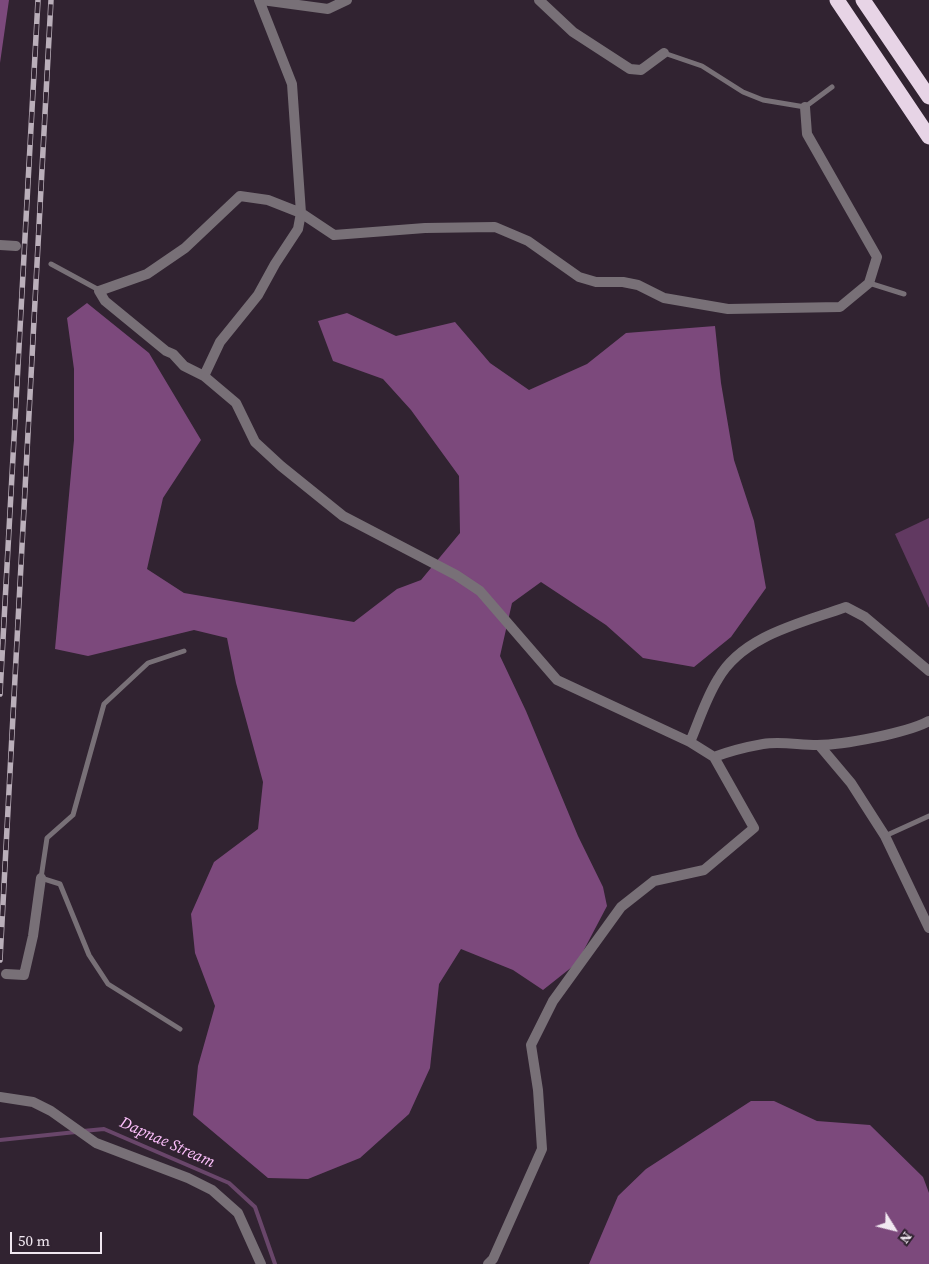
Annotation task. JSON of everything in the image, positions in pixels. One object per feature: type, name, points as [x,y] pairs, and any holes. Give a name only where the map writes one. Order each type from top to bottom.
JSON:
[{"type":"highway","points":[[837,0],[929,137]]},
{"type":"highway","points":[[863,0],[929,97]]},
{"type":"street","points":[[204,376],[220,342],[258,295],[275,264],[298,229],[301,213],[292,84],[260,0],[328,9],[347,0]]},
{"type":"street","points":[[539,0],[573,32],[630,69],[641,70],[664,53]]},
{"type":"street","points":[[488,1264],[493,1259],[542,1149],[538,1090],[531,1045],[552,1001],[621,907],[654,881],[704,870],[754,828],[714,757],[690,742],[557,680],[480,591],[456,575],[343,516],[281,466],[256,442],[236,403],[204,376],[184,366],[173,354],[166,351],[105,301],[99,291],[147,274],[185,248],[240,196],[268,200],[301,213],[334,235],[425,228],[495,227],[528,241],[579,277],[596,282],[623,282],[638,285],[664,298],[728,309],[840,307],[869,283],[877,257],[808,134],[805,107]]},
{"type":"street","points":[[0,245],[16,246]]},
{"type":"street","points":[[690,742],[718,677],[747,646],[785,629],[846,607],[865,618],[929,671]]},
{"type":"street","points":[[714,757],[732,750],[765,744],[819,745],[888,734],[918,727],[929,721]]},
{"type":"street","points":[[819,745],[851,783],[885,836],[929,928]]},
{"type":"street","points":[[6,974],[24,975],[33,936],[41,878]]},
{"type":"street","points":[[0,1097],[33,1102],[51,1111],[96,1143],[188,1178],[212,1190],[238,1213],[261,1264]]},
{"type":"lane","points":[[664,53],[702,66],[743,92],[763,100],[805,107],[832,87]]},
{"type":"lane","points":[[51,264],[99,291]]},
{"type":"lane","points":[[869,283],[904,294]]},
{"type":"lane","points":[[180,1029],[108,984],[89,955],[60,884],[41,878],[47,838],[73,815],[104,704],[148,663],[184,651]]},
{"type":"lane","points":[[885,836],[929,816]]},
{"type":"shaded area","points":[[0,0],[9,0],[0,63]]},
{"type":"shaded area","points":[[87,303],[149,353],[201,440],[163,498],[147,569],[184,593],[354,622],[397,589],[421,580],[460,533],[459,476],[411,410],[383,379],[333,361],[318,321],[347,313],[396,336],[455,322],[490,363],[529,390],[587,364],[626,333],[715,326],[721,383],[734,460],[754,521],[766,588],[731,637],[694,667],[643,658],[606,625],[541,582],[512,603],[500,656],[526,711],[578,836],[603,887],[607,906],[577,963],[543,990],[513,970],[461,949],[439,984],[430,1068],[409,1114],[360,1158],[308,1179],[268,1178],[193,1115],[198,1066],[215,1006],[195,953],[191,914],[214,862],[258,829],[263,782],[236,683],[227,638],[194,630],[88,656],[55,649],[74,440],[74,369],[67,318]]},
{"type":"shaded area","points":[[929,518],[929,608],[895,534]]},
{"type":"shaded area","points":[[751,1101],[774,1101],[817,1121],[870,1125],[923,1177],[929,1193],[929,1264],[589,1264],[618,1196],[646,1169]]},
{"type":"waterway","name":"Dapnae Stream","points":[[83,1131],[104,1129],[229,1183],[255,1207],[275,1264]]},
{"type":"waterway","name":"Dapnae Stream","points":[[0,1140],[76,1132]]},
{"type":"railway","points":[[0,694],[38,0]]},
{"type":"railway","points":[[0,960],[51,0]]}]
